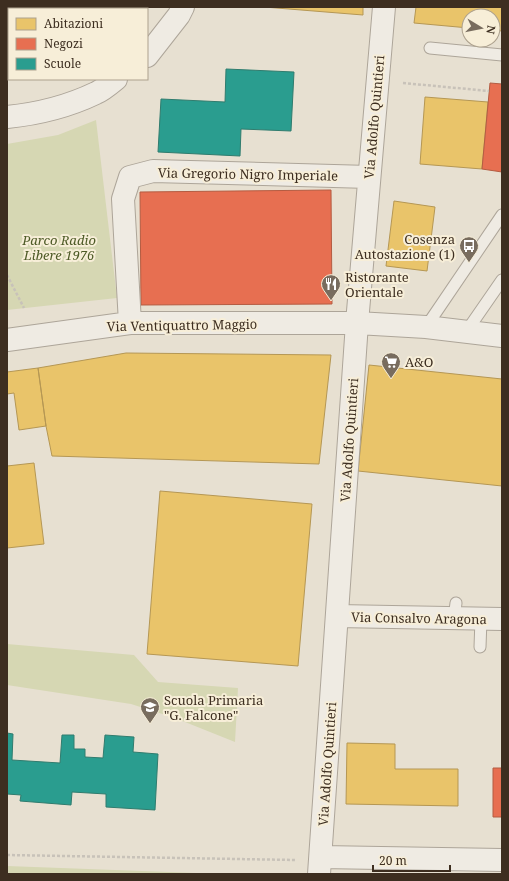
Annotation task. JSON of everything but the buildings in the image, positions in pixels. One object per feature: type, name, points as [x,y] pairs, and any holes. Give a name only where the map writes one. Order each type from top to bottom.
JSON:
[{"type":"street","points":[[148,55],[179,15],[183,7]]},
{"type":"street","name":"Via Adolfo Quintieri","points":[[319,868],[357,323],[384,7]]},
{"type":"street","points":[[7,117],[20,116],[58,107],[97,93],[115,80]]},
{"type":"street","name":"Via Gregorio Nigro Imperiale","points":[[130,323],[123,199],[130,177],[153,171],[369,177]]},
{"type":"street","name":"Via Ventiquattro Maggio","points":[[7,340],[130,323],[357,323],[426,327],[466,332],[501,333]]},
{"type":"street","name":"Via Consalvo Aragona","points":[[337,616],[455,611],[492,619]]},
{"type":"street","points":[[319,868],[502,860]]},
{"type":"lane","points":[[430,48],[502,55]]},
{"type":"lane","points":[[426,327],[502,215]]},
{"type":"lane","points":[[466,332],[502,280]]},
{"type":"lane","points":[[480,647],[492,619]]},
{"type":"path","points":[[403,83],[489,91]]},
{"type":"path","points":[[7,275],[24,308]]},
{"type":"path","points":[[7,855],[296,860],[319,868]]},
{"type":"green space","name":"Parco Radio Libere 1976","points":[[96,120],[117,298],[7,310],[7,144],[58,135]]},
{"type":"green space","points":[[7,644],[134,655],[158,682],[238,688],[235,742],[175,718],[131,704],[7,685]]},
{"type":"green space","points":[[7,866],[223,874],[7,874]]},
{"type":"place","name":"Cosenza Autostazione (1)","points":[[469,263]]},
{"type":"place","name":"Ristorante Orientale","points":[[331,301]]},
{"type":"place","name":"A&O","points":[[391,379]]},
{"type":"place","name":"Scuola Primaria \"G. Falcone\"","points":[[150,724]]}]
